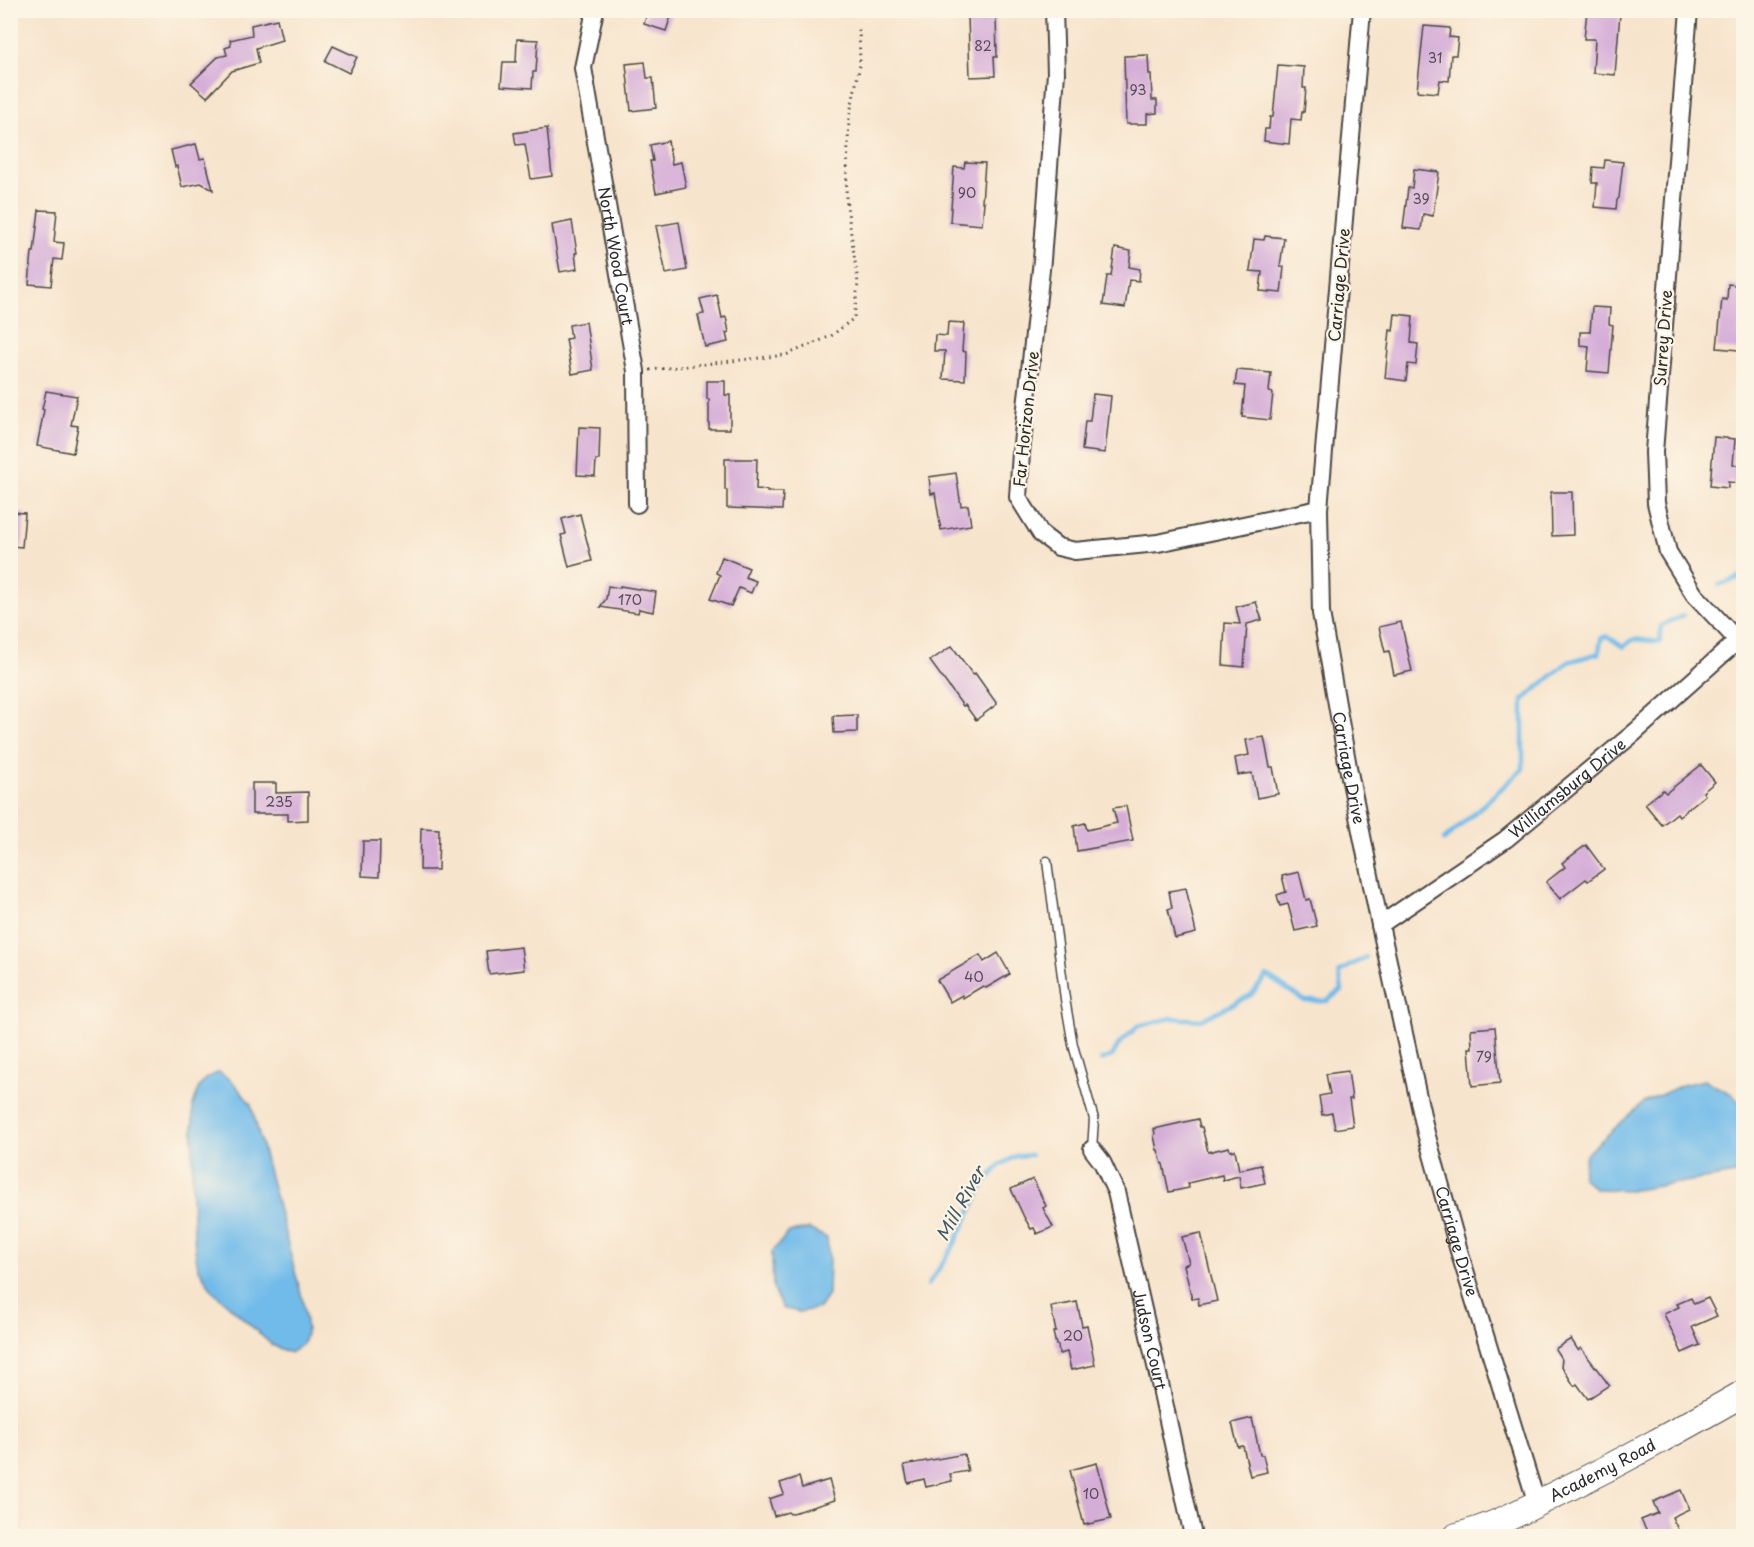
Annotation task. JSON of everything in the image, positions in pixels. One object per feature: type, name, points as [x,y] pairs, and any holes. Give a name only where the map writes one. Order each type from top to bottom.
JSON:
[{"type":"main road","name":"Academy Road","points":[[1457,1536],[1492,1525],[1537,1504],[1620,1462],[1743,1393]]},
{"type":"street","name":"North Wood Court","points":[[595,10],[583,68],[636,371],[637,504]]},
{"type":"street","name":"Far Horizon Drive","points":[[1054,10],[1055,84],[1042,260],[1018,497],[1041,534],[1058,547],[1075,551],[1158,543],[1319,509]]},
{"type":"street","name":"Carriage Drive","points":[[1362,10],[1319,509],[1321,613],[1348,767],[1380,925],[1432,1154],[1458,1251],[1537,1504]]},
{"type":"street","name":"Surrey Drive","points":[[1689,10],[1654,452],[1656,503],[1668,552],[1694,594],[1741,638]]},
{"type":"street","name":"Williamsburg Drive","points":[[1380,925],[1506,838],[1634,733],[1741,638]]},
{"type":"street","name":"Judson Court","points":[[1092,1149],[1102,1162],[1116,1192],[1192,1536]]},
{"type":"lane","points":[[1047,861],[1073,1045],[1094,1119],[1092,1149]]},
{"type":"path","points":[[636,371],[786,355],[831,336],[854,318],[858,283],[846,198],[849,118],[860,65],[859,26]]},
{"type":"water","points":[[219,1072],[232,1081],[251,1104],[303,1302],[307,1329],[303,1344],[290,1353],[272,1345],[212,1290],[198,1267],[192,1200],[193,1105],[199,1087],[207,1078]]},
{"type":"water","points":[[1704,1080],[1732,1094],[1743,1106],[1743,1160],[1735,1174],[1634,1190],[1595,1189],[1582,1177],[1586,1154],[1643,1103],[1682,1085]]},
{"type":"water","points":[[809,1229],[827,1238],[828,1295],[819,1308],[799,1312],[782,1308],[773,1288],[772,1252],[789,1232]]},
{"type":"building","points":[[648,10],[673,10],[666,31],[644,24]]},
{"type":"building","points":[[1587,11],[1620,13],[1615,75],[1593,73],[1595,39],[1584,39]]},
{"type":"building","points":[[996,16],[995,76],[970,77],[968,17]]},
{"type":"building","points":[[277,19],[282,40],[256,48],[259,63],[232,71],[207,97],[191,83],[218,57],[227,55],[225,48],[231,46],[230,40],[252,35],[251,25]]},
{"type":"building","points":[[1424,26],[1450,28],[1449,37],[1458,38],[1456,55],[1451,55],[1449,81],[1440,80],[1438,93],[1417,91]]},
{"type":"building","points":[[517,39],[538,40],[536,72],[533,72],[532,88],[501,86],[503,62],[516,62]]},
{"type":"building","points":[[333,46],[357,57],[349,73],[325,61]]},
{"type":"building","points":[[1148,55],[1152,100],[1157,100],[1157,113],[1147,114],[1147,124],[1126,124],[1124,56]]},
{"type":"building","points":[[645,62],[647,78],[653,78],[656,108],[631,111],[626,64]]},
{"type":"building","points":[[1278,65],[1304,67],[1303,88],[1306,88],[1304,112],[1302,112],[1301,120],[1291,119],[1289,144],[1264,141],[1265,129],[1269,129],[1270,117],[1273,117]]},
{"type":"building","points":[[547,128],[552,176],[531,179],[525,144],[516,145],[514,133]]},
{"type":"building","points":[[668,141],[672,164],[681,162],[686,187],[656,193],[650,161],[653,161],[650,145]]},
{"type":"building","points":[[196,144],[200,159],[205,158],[213,190],[201,183],[182,187],[171,150]]},
{"type":"building","points":[[1605,160],[1623,162],[1616,209],[1595,207],[1597,183],[1592,183],[1593,167],[1604,168]]},
{"type":"building","points":[[965,162],[985,163],[982,225],[950,222],[954,167],[964,168]]},
{"type":"building","points":[[1414,169],[1439,172],[1433,216],[1423,214],[1421,230],[1403,228],[1408,188],[1412,188]]},
{"type":"building","points":[[39,210],[57,211],[54,242],[64,243],[62,260],[54,259],[51,286],[29,284]]},
{"type":"building","points":[[572,221],[577,269],[560,272],[552,225]]},
{"type":"building","points":[[679,222],[687,270],[666,274],[656,226]]},
{"type":"building","points":[[1265,236],[1284,238],[1280,267],[1284,267],[1281,293],[1260,291],[1262,272],[1250,271],[1254,239],[1264,240]]},
{"type":"building","points":[[1115,248],[1131,251],[1129,267],[1140,269],[1139,281],[1129,280],[1125,308],[1103,305],[1107,276],[1111,276]]},
{"type":"building","points":[[1728,284],[1743,286],[1739,350],[1717,348],[1722,299],[1727,300]]},
{"type":"building","points":[[717,295],[722,318],[726,317],[728,342],[705,347],[698,315],[704,314],[700,299]]},
{"type":"building","points":[[1592,307],[1610,308],[1609,324],[1613,325],[1609,373],[1587,371],[1589,346],[1580,345],[1580,332],[1590,332]]},
{"type":"building","points":[[1395,314],[1413,316],[1411,343],[1418,344],[1416,365],[1408,364],[1406,381],[1385,378],[1390,330],[1393,331]]},
{"type":"building","points":[[586,322],[593,370],[572,374],[566,339],[571,338],[569,325]]},
{"type":"building","points":[[948,322],[964,323],[962,351],[966,352],[965,380],[943,379],[945,351],[934,351],[935,335],[947,336]]},
{"type":"building","points":[[1237,370],[1271,373],[1269,392],[1273,393],[1270,420],[1242,417],[1245,386],[1235,385]]},
{"type":"building","points":[[707,381],[725,381],[725,395],[730,395],[730,429],[709,429]]},
{"type":"building","points":[[46,391],[77,396],[71,425],[78,426],[73,453],[37,446]]},
{"type":"building","points":[[1093,394],[1111,396],[1105,453],[1082,450],[1085,421],[1090,421]]},
{"type":"building","points":[[579,427],[600,428],[599,460],[596,460],[595,476],[577,475]]},
{"type":"building","points":[[1714,437],[1735,439],[1733,465],[1741,465],[1740,483],[1728,482],[1728,488],[1710,486]]},
{"type":"building","points":[[725,459],[757,459],[756,489],[783,492],[782,510],[727,508]]},
{"type":"building","points":[[956,473],[961,506],[968,505],[971,525],[941,530],[935,493],[931,494],[929,477]]},
{"type":"building","points":[[1551,492],[1572,492],[1573,535],[1552,536]]},
{"type":"building","points":[[10,512],[25,513],[22,547],[10,546]]},
{"type":"building","points":[[580,514],[592,561],[569,567],[561,535],[566,534],[562,519]]},
{"type":"building","points":[[722,557],[749,568],[745,577],[756,581],[751,593],[739,588],[731,606],[710,599],[720,575],[716,573]]},
{"type":"building","points":[[608,586],[656,592],[653,612],[639,609],[638,613],[600,607],[606,599]]},
{"type":"building","points":[[1256,602],[1262,620],[1247,624],[1244,667],[1223,665],[1225,623],[1240,624],[1236,607]]},
{"type":"building","points":[[1401,622],[1412,671],[1394,675],[1389,651],[1385,652],[1379,627]]},
{"type":"building","points":[[952,646],[997,704],[976,720],[930,661]]},
{"type":"building","points":[[857,715],[857,732],[834,733],[833,716]]},
{"type":"building","points":[[1264,737],[1278,794],[1257,798],[1252,773],[1238,775],[1235,758],[1249,755],[1246,740]]},
{"type":"building","points":[[1701,765],[1715,782],[1703,792],[1705,795],[1679,816],[1677,813],[1662,825],[1645,804],[1663,790],[1666,793]]},
{"type":"building","points":[[252,783],[276,783],[276,793],[308,792],[308,820],[288,821],[288,814],[252,814]]},
{"type":"building","points":[[1126,806],[1133,841],[1077,851],[1074,826],[1085,823],[1087,830],[1117,823],[1113,808]]},
{"type":"building","points":[[421,828],[439,829],[438,870],[420,870]]},
{"type":"building","points":[[363,841],[380,841],[379,877],[362,876]]},
{"type":"building","points":[[1586,845],[1604,869],[1588,881],[1586,879],[1560,899],[1546,882],[1565,867],[1562,863]]},
{"type":"building","points":[[1299,872],[1306,900],[1310,899],[1317,926],[1295,931],[1288,904],[1280,906],[1277,895],[1286,892],[1282,876]]},
{"type":"building","points":[[1186,888],[1196,933],[1175,938],[1168,909],[1172,908],[1169,891]]},
{"type":"building","points":[[521,947],[524,970],[489,974],[486,951]]},
{"type":"building","points":[[998,953],[1010,974],[986,988],[983,986],[963,998],[962,995],[950,1002],[937,980],[980,955],[984,962]]},
{"type":"building","points":[[1495,1027],[1500,1083],[1472,1086],[1469,1048],[1472,1048],[1471,1029]]},
{"type":"building","points":[[1348,1071],[1353,1126],[1335,1129],[1332,1113],[1322,1115],[1319,1096],[1330,1094],[1326,1074]]},
{"type":"building","points":[[1198,1119],[1208,1152],[1229,1147],[1230,1151],[1235,1150],[1239,1170],[1261,1165],[1265,1183],[1241,1188],[1239,1176],[1223,1180],[1222,1175],[1188,1183],[1189,1188],[1169,1192],[1163,1164],[1157,1150],[1154,1129]]},
{"type":"building","points":[[1033,1179],[1046,1206],[1043,1208],[1053,1227],[1037,1234],[1024,1217],[1011,1189]]},
{"type":"building","points":[[1201,1233],[1217,1301],[1199,1305],[1198,1298],[1192,1299],[1184,1265],[1189,1263],[1182,1237]]},
{"type":"building","points":[[1691,1298],[1694,1304],[1708,1298],[1717,1316],[1692,1327],[1700,1345],[1682,1353],[1664,1314],[1679,1307],[1677,1304]]},
{"type":"building","points":[[1077,1302],[1082,1326],[1087,1325],[1095,1365],[1071,1370],[1067,1352],[1059,1354],[1058,1345],[1056,1345],[1051,1307]]},
{"type":"building","points":[[1571,1339],[1578,1350],[1581,1348],[1609,1385],[1588,1399],[1577,1384],[1574,1386],[1561,1365],[1562,1360],[1555,1349]]},
{"type":"building","points":[[1252,1418],[1260,1455],[1263,1455],[1267,1472],[1250,1476],[1243,1446],[1238,1447],[1232,1423]]},
{"type":"building","points":[[964,1454],[968,1471],[950,1474],[952,1481],[926,1487],[924,1479],[908,1483],[904,1465]]},
{"type":"building","points":[[1097,1463],[1111,1519],[1084,1525],[1070,1470]]},
{"type":"building","points":[[799,1477],[802,1488],[829,1480],[835,1500],[790,1514],[788,1512],[774,1516],[769,1499],[784,1494],[780,1483]]},
{"type":"building","points":[[1681,1490],[1689,1509],[1672,1517],[1681,1536],[1649,1536],[1641,1520],[1658,1513],[1653,1502]]},
{"type":"waterway","name":"Mill River","points":[[1719,585],[1744,576]]},
{"type":"waterway","name":"Mill River","points":[[1444,840],[1523,769],[1523,700],[1568,662],[1599,653],[1601,638],[1607,636],[1623,647],[1634,639],[1660,642],[1661,626],[1684,615]]},
{"type":"waterway","name":"Mill River","points":[[1101,1060],[1112,1056],[1119,1044],[1138,1026],[1172,1018],[1201,1020],[1251,995],[1267,976],[1305,1001],[1327,1001],[1342,990],[1339,972],[1366,957]]},
{"type":"waterway","name":"Mill River","points":[[928,1285],[952,1249],[985,1182],[1000,1165],[1016,1156],[1031,1155]]}]
